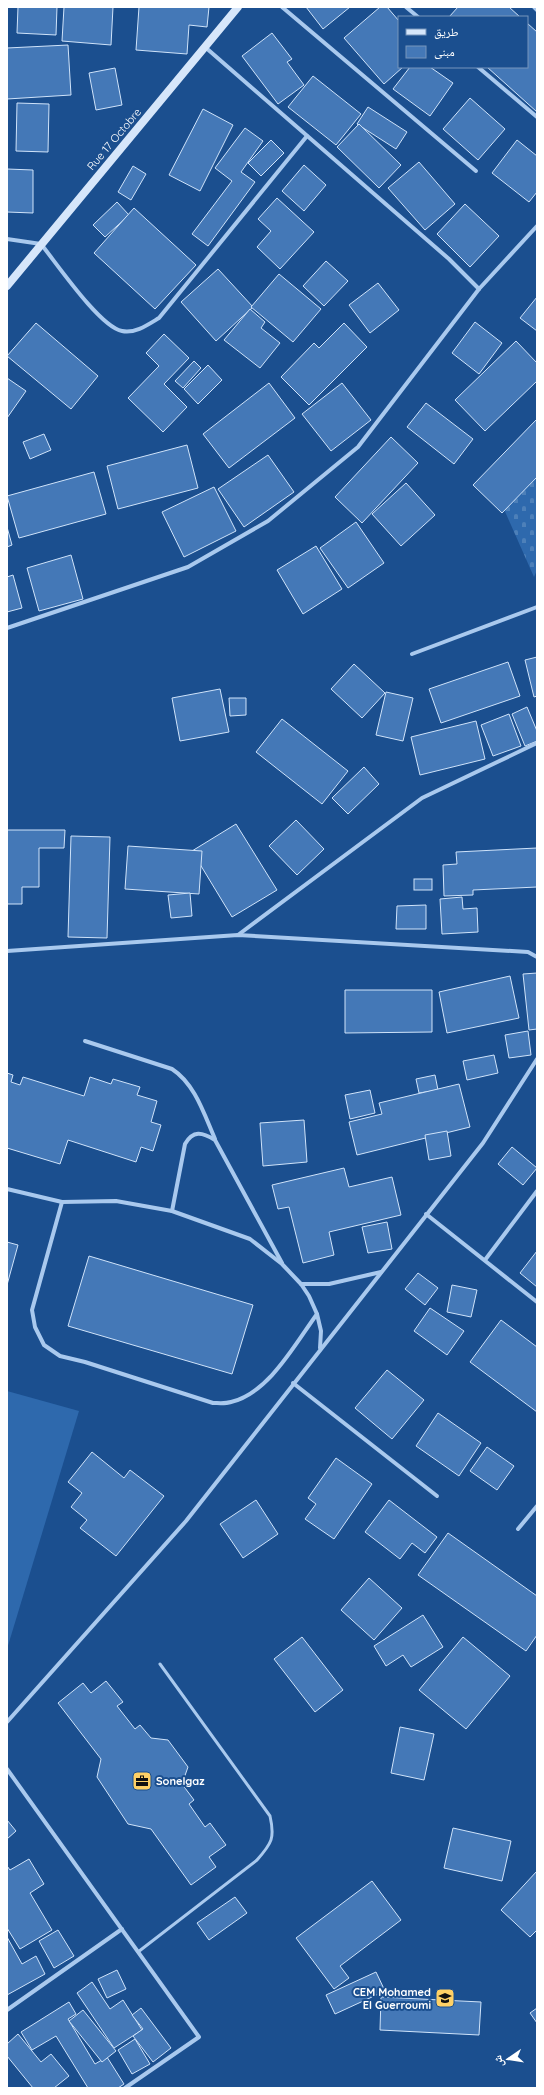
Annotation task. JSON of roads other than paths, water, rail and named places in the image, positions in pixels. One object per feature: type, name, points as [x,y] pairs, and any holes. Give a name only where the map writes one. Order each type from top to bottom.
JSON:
[{"type":"street","name":"Rue 17 Octobre","points":[[7,286],[238,7]]},
{"type":"street","points":[[282,7],[476,171]]},
{"type":"street","points":[[406,7],[417,16]]},
{"type":"street","points":[[534,7],[537,10]]},
{"type":"street","points":[[205,47],[449,259],[479,289]]},
{"type":"street","points":[[479,68],[537,117]]},
{"type":"street","points":[[7,239],[41,244],[101,319],[122,331],[142,328],[159,318],[308,136]]},
{"type":"street","points":[[7,628],[188,567],[268,521],[358,447],[479,289],[537,226]]},
{"type":"street","points":[[412,654],[537,607]]},
{"type":"street","points":[[238,935],[422,798],[537,743]]},
{"type":"street","points":[[7,951],[238,935],[528,952],[537,957]]},
{"type":"street","points":[[85,1041],[172,1069],[184,1076],[215,1140],[282,1264]]},
{"type":"street","points":[[7,1722],[186,1521],[320,1348],[483,1143],[537,1059]]},
{"type":"street","points":[[172,1212],[185,1144],[190,1136],[196,1133],[204,1133],[215,1140]]},
{"type":"street","points":[[7,1189],[62,1202],[116,1201],[172,1212],[250,1239],[282,1264],[301,1284],[317,1314],[321,1331],[320,1348]]},
{"type":"street","points":[[485,1260],[537,1191]]},
{"type":"street","points":[[62,1202],[32,1310],[35,1327],[44,1345],[60,1356],[85,1362],[212,1403],[230,1403],[248,1396],[266,1383],[317,1314]]},
{"type":"street","points":[[426,1214],[537,1302]]},
{"type":"street","points":[[301,1284],[329,1284],[381,1272]]},
{"type":"street","points":[[293,1383],[437,1496]]},
{"type":"street","points":[[518,1529],[537,1506]]},
{"type":"street","points":[[7,1769],[199,2037],[125,2088]]},
{"type":"street","points":[[7,2010],[122,1929]]},
{"type":"lane","points":[[138,1952],[257,1860],[270,1845],[273,1831],[270,1816],[160,1664]]},
{"type":"place","name":"Sonelgaz","points":[[142,1781]]},
{"type":"place","name":"CEM Mohamed El Guerroumi","points":[[445,1998]]}]
